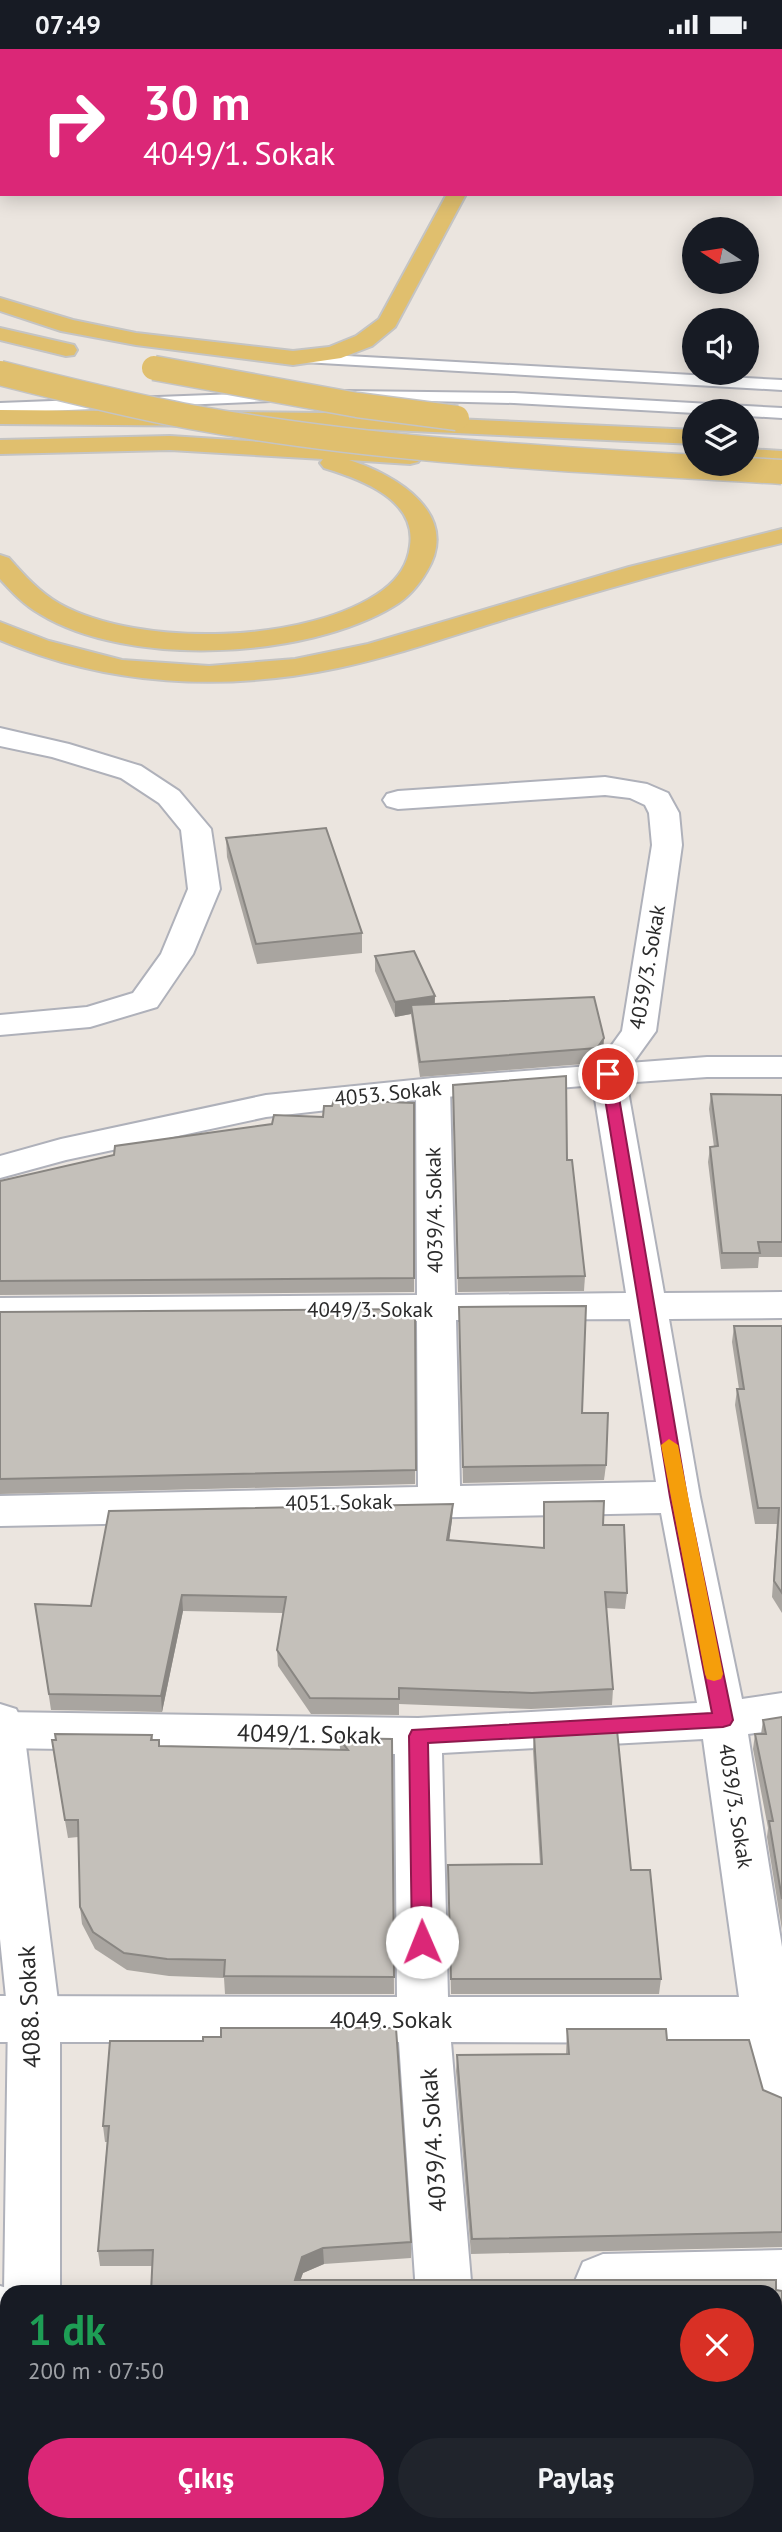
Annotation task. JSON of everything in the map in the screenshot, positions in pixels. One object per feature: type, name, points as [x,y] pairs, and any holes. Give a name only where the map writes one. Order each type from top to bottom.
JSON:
[{"type":"main road","points":[[0,305],[107,334],[217,351],[293,358],[323,355],[352,347],[386,326],[456,196]]},
{"type":"main road","points":[[0,334],[89,355]]},
{"type":"main road","points":[[0,356],[139,392],[293,419],[456,437],[682,452]]},
{"type":"main road","points":[[142,365],[346,403],[457,418],[572,429]]},
{"type":"main road","points":[[0,373],[162,412],[321,437],[484,453],[782,472]]},
{"type":"main road","points":[[0,417],[292,419],[572,429],[682,436]]},
{"type":"main road","points":[[759,441],[782,442]]},
{"type":"main road","points":[[0,447],[130,443],[258,447],[782,481]]},
{"type":"main road","points":[[0,563],[21,587],[52,611],[107,630],[188,642],[254,640],[330,625],[384,601],[407,583],[419,563],[426,535],[415,511],[403,498],[368,474],[325,461],[258,447]]},
{"type":"main road","points":[[759,457],[782,458]]},
{"type":"main road","points":[[0,630],[35,646],[73,658],[148,671],[207,673],[299,667],[361,654],[689,558],[782,536]]},
{"type":"street","points":[[0,737],[59,750],[131,772],[169,797],[196,829],[204,889],[177,954],[145,1000],[90,1017],[0,1025]]},
{"type":"street","name":"4039/3. Sokak","points":[[398,800],[605,786],[636,790],[657,799],[664,813],[667,845],[639,1031],[608,1074],[645,1305],[723,1720],[775,2021],[782,2088]]},
{"type":"street","name":"4053. Sokak","points":[[0,1167],[61,1150],[266,1106],[433,1088],[608,1074],[707,1067],[782,1067]]},
{"type":"street","name":"4039/4. Sokak","points":[[433,1088],[439,1500]]},
{"type":"street","name":"4049/3. Sokak","points":[[0,1311],[782,1305]]},
{"type":"street","name":"4051. Sokak","points":[[0,1511],[679,1497]]},
{"type":"street","name":"4049/1. Sokak","points":[[1,1727],[418,1736],[723,1720],[782,1711]]},
{"type":"street","name":"4088. Sokak","points":[[1,1727],[32,2285]]},
{"type":"street","name":"4039/4. Sokak","points":[[418,1736],[426,2285]]},
{"type":"street","name":"4049. Sokak","points":[[17,2018],[775,2021]]},
{"type":"street","points":[[552,2282],[782,2277]]},
{"type":"street","points":[[480,2285],[498,2284]]},
{"type":"lane","points":[[293,358],[782,383]]},
{"type":"lane","points":[[762,383],[759,411],[782,413]]},
{"type":"lane","points":[[0,408],[374,396],[514,398],[682,407]]},
{"type":"building","points":[[326,828],[362,933],[256,944],[226,838]]},
{"type":"building","points":[[414,951],[435,996],[395,1002],[375,956]]},
{"type":"building","points":[[594,997],[604,1038],[597,1048],[420,1062],[411,1005]]},
{"type":"building","points":[[566,1076],[567,1160],[572,1160],[585,1276],[458,1278],[453,1085]]},
{"type":"building","points":[[711,1094],[782,1095],[782,1242],[758,1242],[760,1253],[722,1253],[710,1147],[718,1146]]},
{"type":"building","points":[[334,1100],[414,1103],[414,1278],[0,1281],[0,1181],[114,1155],[115,1146],[272,1124],[274,1115],[323,1117],[324,1106],[332,1106]]},
{"type":"building","points":[[586,1306],[582,1413],[608,1413],[606,1465],[463,1467],[459,1307]]},
{"type":"building","points":[[415,1309],[416,1470],[0,1479],[0,1312]]},
{"type":"building","points":[[734,1326],[782,1326],[782,1593],[774,1581],[779,1508],[758,1508],[737,1389],[744,1389]]},
{"type":"building","points":[[604,1501],[603,1525],[624,1525],[627,1593],[605,1592],[613,1689],[532,1693],[399,1688],[399,1699],[310,1698],[277,1650],[286,1597],[182,1595],[161,1696],[49,1694],[35,1604],[91,1606],[109,1511],[453,1504],[447,1540],[544,1548],[544,1502]]},
{"type":"building","points":[[782,1717],[782,1899],[769,1821],[773,1821],[755,1734],[766,1734],[763,1720]]},
{"type":"building","points":[[617,1730],[631,1870],[650,1870],[661,1979],[451,1979],[448,1865],[542,1864],[534,1735]]},
{"type":"building","points":[[55,1734],[152,1735],[151,1740],[159,1740],[159,1746],[348,1750],[339,1738],[392,1739],[394,1977],[224,1976],[225,1960],[167,1959],[124,1953],[93,1932],[80,1907],[78,1820],[65,1820],[52,1740],[56,1740]]},
{"type":"building","points":[[221,2028],[396,2028],[411,2242],[323,2248],[302,2257],[295,2280],[776,2280],[776,2285],[151,2285],[153,2250],[98,2251],[109,2126],[103,2126],[110,2041],[203,2041],[203,2037],[221,2037]]},
{"type":"building","points":[[567,2029],[666,2029],[667,2040],[749,2040],[763,2090],[782,2098],[782,2232],[472,2239],[457,2055],[569,2054]]},
{"type":"slow traffic","points":[[669,1445],[714,1674]]},
{"type":"route","points":[[422,1942],[418,1736],[723,1720],[679,1497],[608,1074]]}]
